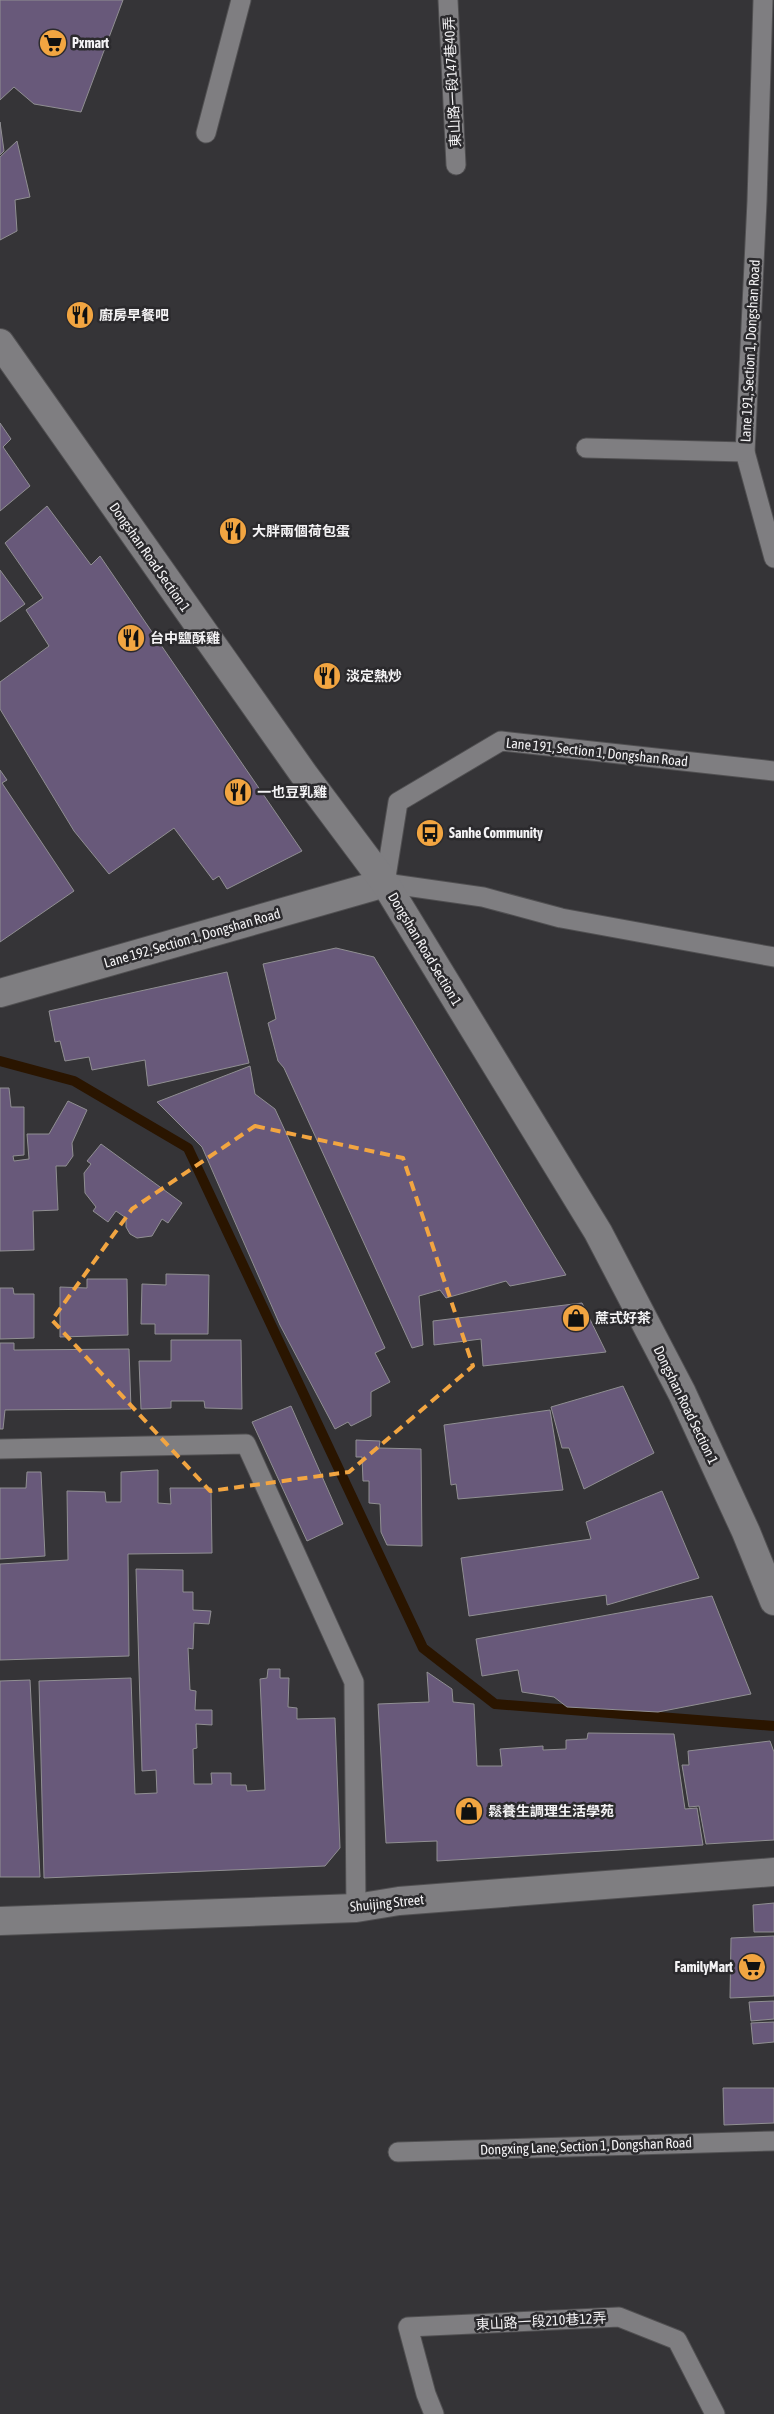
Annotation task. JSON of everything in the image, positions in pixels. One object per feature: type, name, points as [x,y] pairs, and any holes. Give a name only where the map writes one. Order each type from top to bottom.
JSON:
[{"type":"main road","name":"Dongshan Road Section 1","points":[[0,343],[299,768],[385,883],[598,1232],[682,1393],[746,1532],[774,1601]]},
{"type":"main road","name":"Lane 192, Section 1, Dongshan Road","points":[[0,993],[385,883]]},
{"type":"main road","name":"Shuijing Street","points":[[0,1921],[356,1908],[400,1901],[774,1872]]},
{"type":"lane","points":[[206,133],[242,0]]},
{"type":"lane","name":"東山路一段147巷40弄","points":[[448,0],[456,165]]},
{"type":"lane","name":"Lane 191, Section 1, Dongshan Road","points":[[763,0],[757,201],[745,452],[774,558]]},
{"type":"lane","points":[[586,448],[745,452]]},
{"type":"lane","name":"Lane 191, Section 1, Dongshan Road","points":[[385,883],[398,802],[501,741],[774,771]]},
{"type":"lane","points":[[385,883],[483,897],[561,918],[774,957]]},
{"type":"lane","points":[[0,1449],[246,1444],[354,1682],[356,1908]]},
{"type":"lane","name":"Dongxing Lane, Section 1, Dongshan Road","points":[[398,2152],[774,2141]]},
{"type":"lane","name":"東山路一段210巷12弄","points":[[434,2414],[408,2327],[619,2317],[677,2340],[715,2414]]},
{"type":"highlighted area","points":[[255,1126],[403,1158],[473,1366],[349,1472],[210,1491],[52,1320],[132,1209]]},
{"type":"building","name":"Pxmart","points":[[0,0],[123,0],[81,112],[34,104],[14,87],[0,100]]},
{"type":"building","points":[[0,122],[4,151],[0,155]]},
{"type":"building","points":[[17,141],[30,197],[15,200],[17,231],[0,240],[0,157]]},
{"type":"building","points":[[0,423],[11,439],[3,447],[30,486],[0,511]]},
{"type":"building","points":[[47,506],[91,565],[100,556],[302,851],[227,889],[219,876],[213,880],[174,828],[109,874],[74,831],[0,709],[0,682],[49,646],[26,610],[43,598],[5,543]]},
{"type":"building","points":[[0,570],[25,604],[0,622]]},
{"type":"building","points":[[0,770],[7,780],[2,783],[74,891],[0,942]]},
{"type":"building","points":[[336,948],[374,957],[566,1275],[510,1286],[506,1281],[446,1298],[440,1290],[419,1296],[423,1345],[412,1348],[284,1068],[278,1061],[268,1023],[276,1019],[263,964]]},
{"type":"building","points":[[227,972],[249,1063],[148,1086],[145,1060],[92,1070],[89,1057],[65,1061],[60,1041],[55,1042],[49,1011]]},
{"type":"building","points":[[250,1066],[255,1094],[275,1109],[385,1348],[375,1353],[390,1382],[371,1392],[371,1416],[351,1426],[348,1422],[335,1429],[280,1325],[202,1147],[157,1102]]},
{"type":"building","points":[[0,1088],[9,1088],[11,1107],[24,1107],[24,1155],[13,1156],[14,1161],[29,1159],[27,1134],[49,1134],[68,1101],[87,1110],[72,1143],[73,1156],[66,1166],[56,1166],[58,1210],[33,1211],[34,1250],[0,1251]]},
{"type":"building","points":[[101,1144],[182,1203],[168,1223],[162,1219],[152,1236],[137,1238],[130,1234],[126,1227],[126,1218],[116,1211],[108,1222],[93,1211],[96,1207],[85,1193],[84,1173],[91,1164],[87,1161]]},
{"type":"building","points":[[166,1274],[209,1275],[208,1334],[155,1334],[155,1324],[141,1324],[142,1284],[166,1285]]},
{"type":"building","points":[[87,1279],[127,1279],[128,1335],[60,1337],[60,1287],[87,1288]]},
{"type":"building","points":[[0,1288],[13,1288],[14,1294],[34,1294],[34,1338],[0,1339]]},
{"type":"building","points":[[582,1303],[606,1352],[483,1366],[481,1339],[434,1345],[433,1321]]},
{"type":"building","points":[[171,1340],[241,1340],[242,1409],[205,1408],[204,1401],[171,1401],[171,1408],[141,1409],[139,1361],[171,1361]]},
{"type":"building","points":[[0,1343],[14,1343],[14,1350],[129,1349],[131,1409],[5,1410],[3,1429],[0,1429]]},
{"type":"building","points":[[623,1386],[654,1453],[584,1489],[569,1448],[562,1448],[551,1407]]},
{"type":"building","points":[[291,1406],[343,1524],[307,1541],[252,1422]]},
{"type":"building","points":[[550,1410],[563,1490],[458,1499],[456,1484],[451,1485],[444,1425]]},
{"type":"building","points":[[356,1440],[380,1441],[379,1448],[421,1449],[422,1546],[387,1545],[381,1532],[380,1504],[369,1503],[369,1481],[363,1481],[362,1457],[356,1457]]},
{"type":"building","points":[[158,1470],[158,1503],[171,1504],[170,1488],[211,1488],[212,1553],[128,1554],[129,1656],[0,1660],[0,1564],[68,1560],[67,1491],[105,1492],[106,1502],[121,1502],[121,1472]]},
{"type":"building","points":[[27,1472],[41,1472],[45,1556],[0,1559],[0,1488],[26,1488]]},
{"type":"building","points":[[662,1491],[699,1578],[607,1605],[606,1595],[469,1616],[461,1558],[591,1539],[586,1522]]},
{"type":"building","points":[[136,1569],[183,1570],[183,1592],[193,1592],[193,1610],[211,1611],[209,1624],[194,1623],[193,1649],[188,1648],[190,1690],[196,1691],[195,1710],[212,1710],[212,1725],[196,1724],[197,1748],[193,1749],[194,1784],[212,1784],[211,1773],[231,1773],[231,1785],[246,1785],[247,1791],[265,1790],[260,1679],[267,1678],[268,1669],[280,1669],[280,1678],[289,1678],[288,1707],[297,1708],[297,1719],[335,1718],[340,1848],[325,1866],[44,1878],[39,1681],[131,1678],[135,1794],[157,1793],[156,1770],[142,1771]]},
{"type":"building","points":[[712,1596],[751,1694],[658,1712],[567,1707],[554,1697],[522,1692],[518,1670],[482,1676],[476,1639]]},
{"type":"building","points":[[427,1672],[452,1689],[453,1702],[474,1704],[477,1766],[502,1766],[500,1749],[543,1746],[543,1750],[566,1749],[566,1740],[587,1739],[588,1733],[674,1734],[685,1809],[697,1808],[703,1845],[437,1861],[437,1841],[386,1843],[378,1704],[429,1702]]},
{"type":"building","points":[[30,1680],[40,1877],[0,1877],[0,1681]]},
{"type":"building","points":[[770,1741],[774,1752],[774,1840],[706,1844],[699,1806],[689,1807],[682,1765],[689,1765],[688,1751]]},
{"type":"building","points":[[774,1903],[774,1932],[754,1932],[753,1905]]},
{"type":"building","name":"FamilyMart","points":[[774,1936],[774,1996],[730,1998],[731,1938]]},
{"type":"building","points":[[774,2001],[774,2019],[751,2021],[749,2002]]},
{"type":"building","points":[[774,2022],[774,2042],[753,2044],[751,2023]]},
{"type":"building","points":[[723,2088],[774,2088],[774,2123],[724,2125]]},
{"type":"waterway","points":[[0,1061],[74,1081],[188,1148],[423,1648],[495,1704],[774,1726]]},
{"type":"place","name":"Pxmart","points":[[53,43]]},
{"type":"place","name":"廚房早餐吧","points":[[80,315]]},
{"type":"place","name":"大胖兩個荷包蛋","points":[[233,531]]},
{"type":"place","name":"台中鹽酥雞","points":[[131,638]]},
{"type":"place","name":"淡定熱炒","points":[[327,676]]},
{"type":"place","name":"一也豆乳雞","points":[[238,792]]},
{"type":"place","name":"Sanhe Community","points":[[430,833]]},
{"type":"place","name":"蔗式好茶","points":[[576,1318]]},
{"type":"place","name":"鬆養生調理生活學苑","points":[[469,1811]]},
{"type":"place","name":"FamilyMart","points":[[752,1967]]}]
